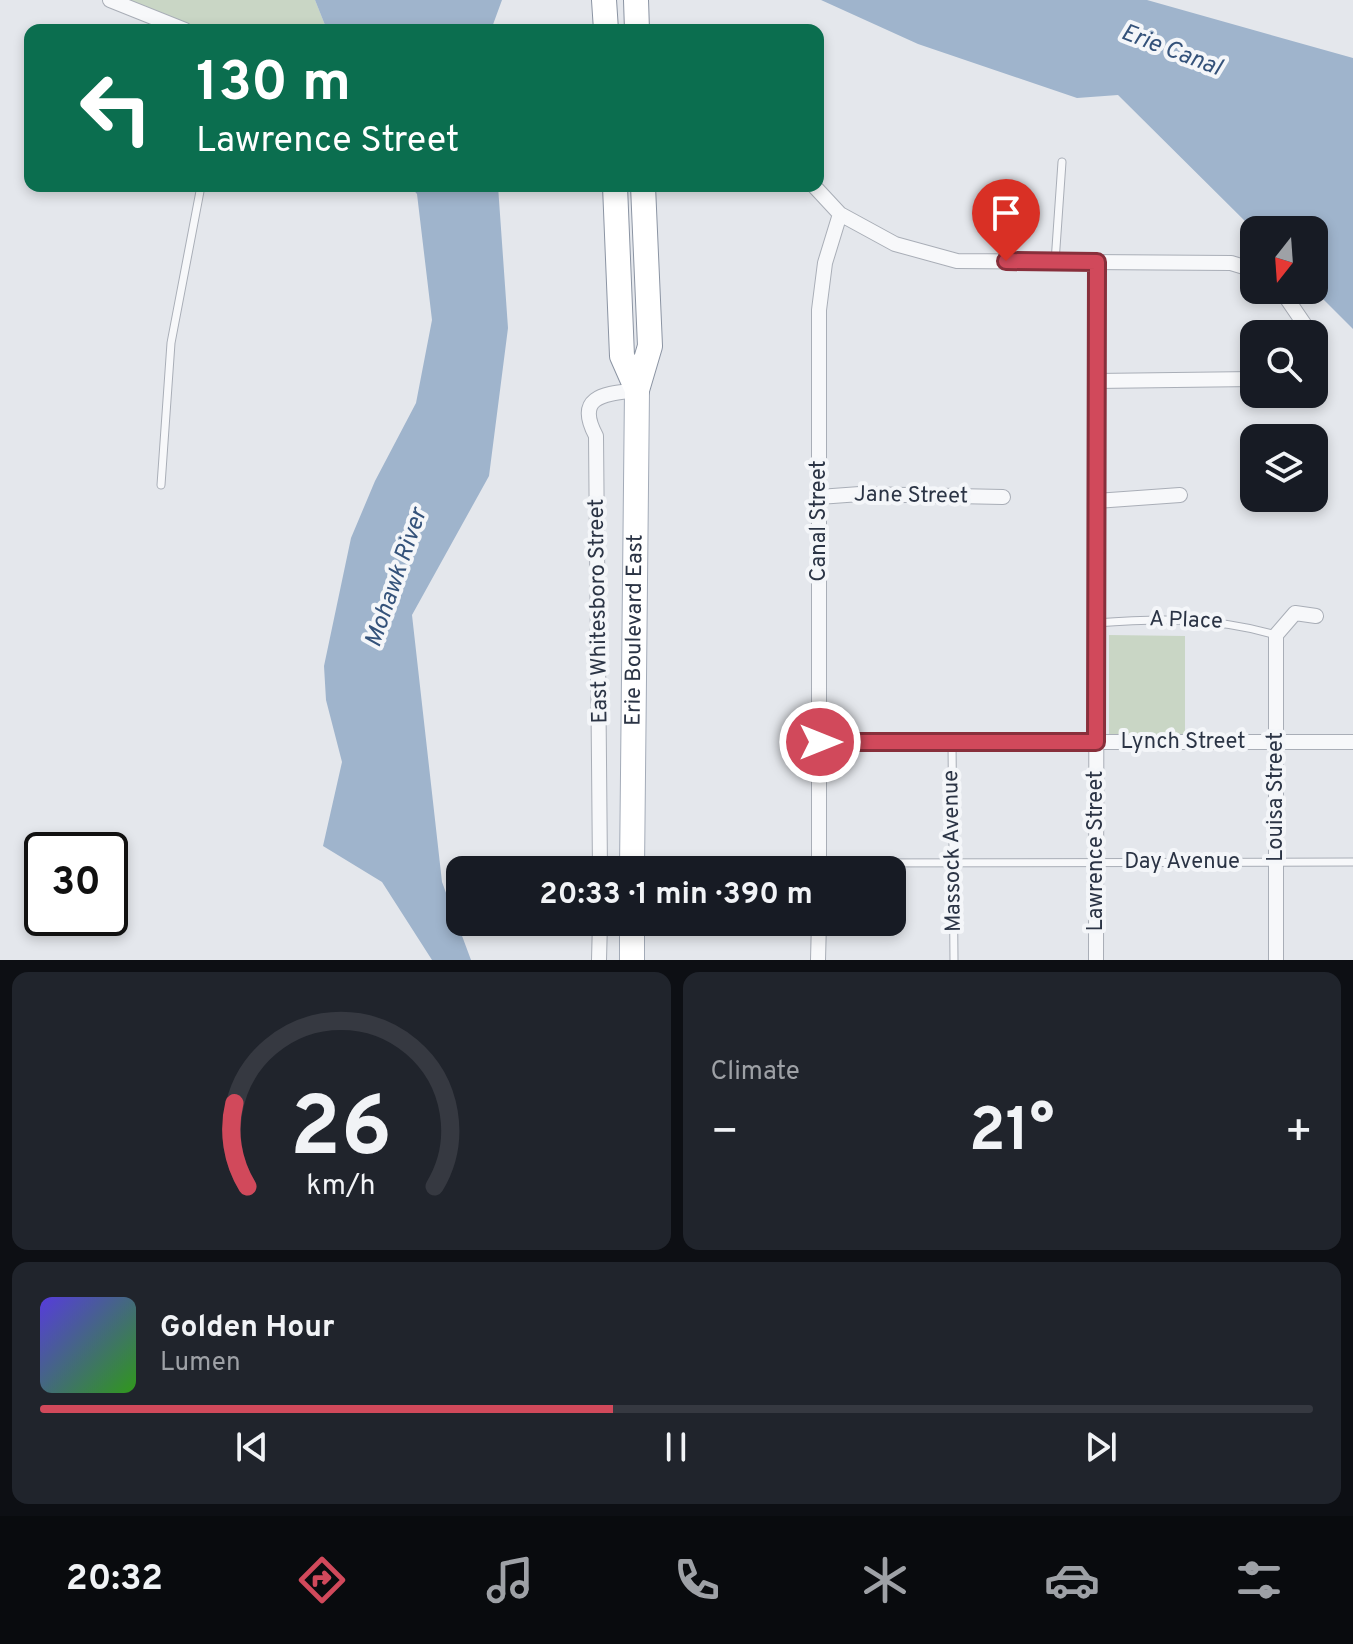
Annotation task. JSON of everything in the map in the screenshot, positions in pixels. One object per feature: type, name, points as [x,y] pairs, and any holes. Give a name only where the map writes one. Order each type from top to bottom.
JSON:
[{"type":"main road","points":[[604,0],[606,24]]},
{"type":"main road","points":[[636,0],[637,24]]},
{"type":"main road","name":"Erie Boulevard East","points":[[615,192],[622,356],[637,390]]},
{"type":"main road","name":"Erie Boulevard East","points":[[632,856],[637,390],[650,346],[643,192]]},
{"type":"main road","points":[[632,936],[632,960]]},
{"type":"street","points":[[110,0],[170,24]]},
{"type":"street","points":[[820,192],[840,214],[895,244],[957,261],[1231,263],[1240,266]]},
{"type":"street","name":"Canal Street","points":[[819,856],[819,310],[825,263],[840,214]]},
{"type":"street","name":"Lawrence Street","points":[[1096,960],[1097,262]]},
{"type":"street","points":[[1096,381],[1240,379]]},
{"type":"street","name":"East Whitesboro Street","points":[[600,856],[596,436],[588,414],[593,401],[600,395],[637,390]]},
{"type":"street","name":"Jane Street","points":[[819,497],[860,494],[1003,497]]},
{"type":"street","points":[[1096,501],[1180,495]]},
{"type":"street","points":[[1276,635],[1295,613],[1316,616]]},
{"type":"street","name":"Louisa Street","points":[[1276,635],[1276,960]]},
{"type":"street","name":"Lynch Street","points":[[820,742],[1353,742]]},
{"type":"street","points":[[599,960],[600,936]]},
{"type":"street","points":[[818,960],[819,936]]},
{"type":"lane","points":[[1055,262],[1062,162]]},
{"type":"lane","points":[[161,485],[171,343],[200,192]]},
{"type":"lane","name":"A Place","points":[[1096,623],[1200,619],[1237,623],[1276,635]]},
{"type":"lane","name":"Massock Avenue","points":[[952,741],[954,960]]},
{"type":"lane","name":"Day Avenue","points":[[906,865],[1353,862]]},
{"type":"green space","points":[[125,0],[315,0],[325,24],[190,24]]},
{"type":"green space","points":[[1109,635],[1185,636],[1185,742],[1109,742]]},
{"type":"water","points":[[315,0],[502,0],[493,24],[325,24]]},
{"type":"water","name":"Erie Canal","points":[[821,0],[1147,0],[1353,58],[1353,329],[1328,304],[1328,216],[1240,216],[1118,95],[1077,98],[918,44]]},
{"type":"water","name":"Mohawk River","points":[[415,192],[498,192],[508,328],[489,476],[412,615],[442,882],[446,893],[446,936],[462,936],[471,960],[432,960],[382,882],[323,846],[342,762],[326,700],[324,666],[351,538],[375,481],[416,403],[432,320]]},
{"type":"route","points":[[820,742],[1096,742],[1097,262],[1006,261]]}]
